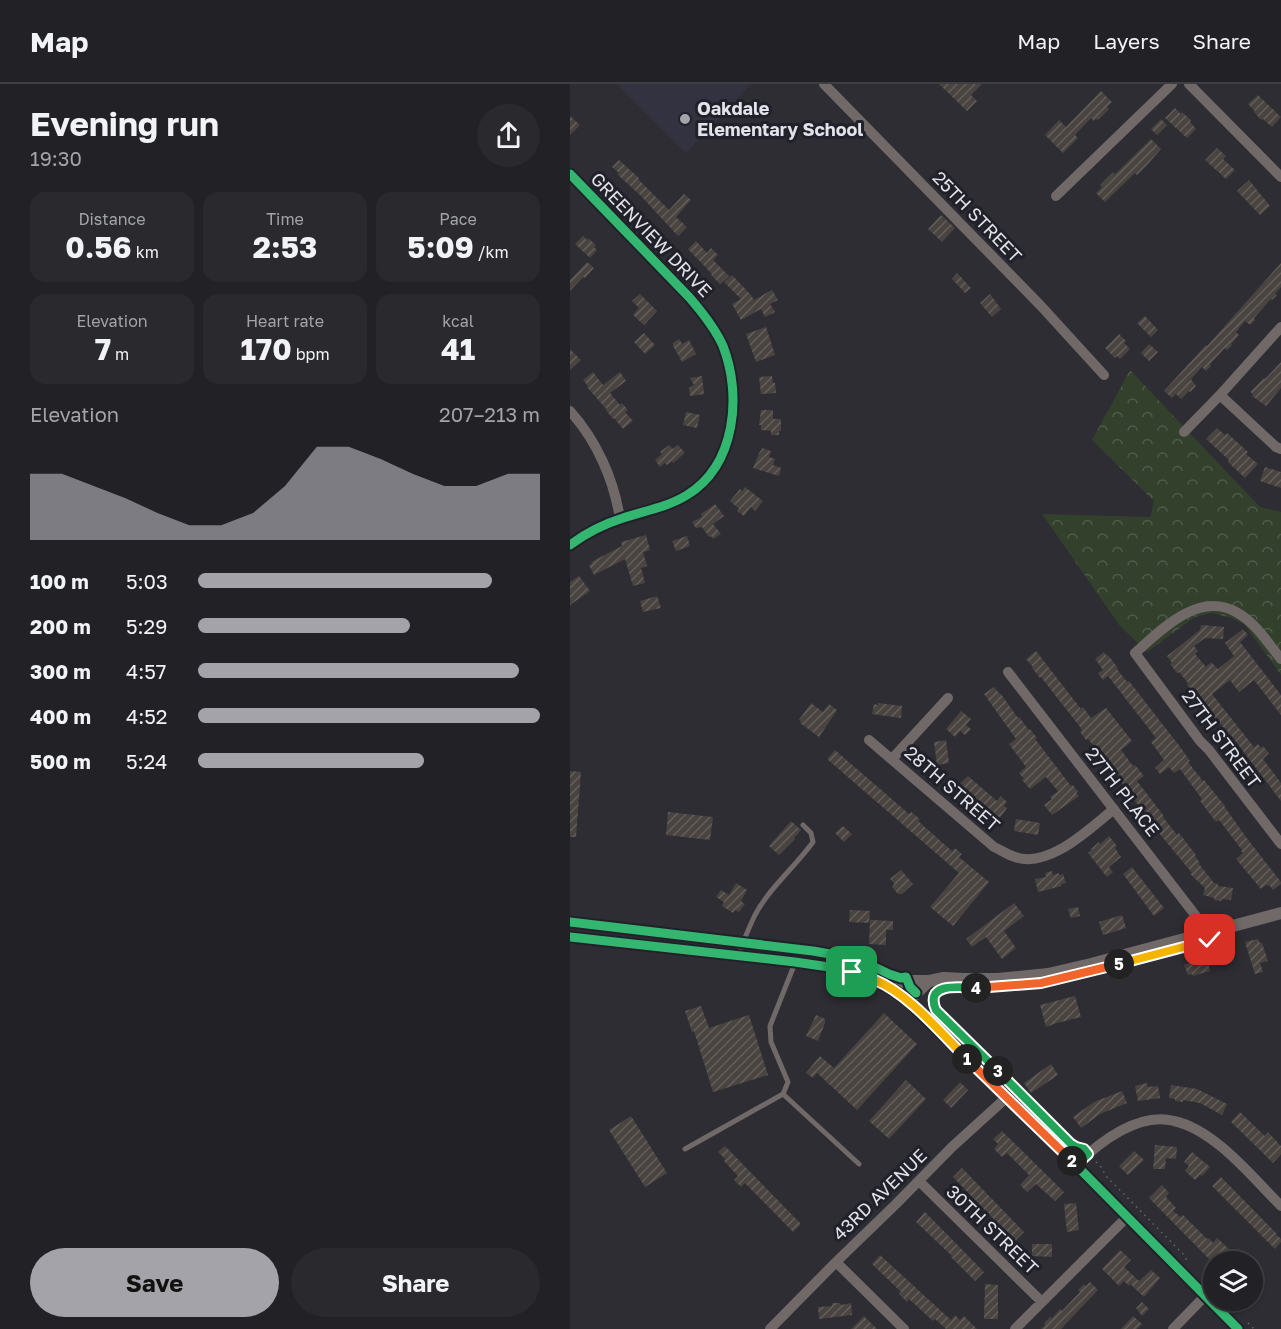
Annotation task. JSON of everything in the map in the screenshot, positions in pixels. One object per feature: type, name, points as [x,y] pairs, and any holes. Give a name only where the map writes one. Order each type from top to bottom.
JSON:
[{"type":"street","name":"25TH STREET","points":[[824,84],[1041,306],[1104,375]]},
{"type":"street","points":[[1056,196],[1172,84]]},
{"type":"street","points":[[1190,84],[1281,177]]},
{"type":"street","name":"GREENVIEW DRIVE","points":[[570,174],[705,315],[722,345],[733,391],[732,415],[725,450],[706,480],[678,500],[597,528],[570,545]]},
{"type":"street","points":[[1184,432],[1281,327]]},
{"type":"street","points":[[1220,395],[1275,447],[1281,449]]},
{"type":"street","points":[[570,411],[591,440],[607,471],[616,496],[620,519]]},
{"type":"street","name":"27TH STREET","points":[[1281,659],[1253,626],[1236,611],[1213,606],[1190,611],[1160,631],[1135,653],[1200,741],[1281,844]]},
{"type":"street","name":"27TH PLACE","points":[[1008,672],[1209,933]]},
{"type":"street","points":[[892,759],[948,698]]},
{"type":"street","name":"28TH STREET","points":[[869,740],[994,847],[1016,858],[1028,860],[1052,854],[1114,809]]},
{"type":"street","points":[[885,985],[944,978],[998,979],[1048,974],[1281,913]]},
{"type":"street","points":[[570,937],[829,967],[852,972],[885,985],[908,1001],[1076,1165],[1203,1294]]},
{"type":"street","points":[[908,1001],[929,981]]},
{"type":"street","name":"43RD AVENUE","points":[[770,1329],[969,1131],[1006,1098]]},
{"type":"street","points":[[1076,1165],[1118,1133],[1139,1123],[1163,1119],[1175,1121],[1196,1130],[1216,1143],[1281,1206]]},
{"type":"street","name":"30TH STREET","points":[[919,1181],[1042,1302]]},
{"type":"street","points":[[1015,1329],[1128,1217]]},
{"type":"street","points":[[836,1262],[904,1329]]},
{"type":"street","points":[[1173,1329],[1203,1298]]},
{"type":"street","points":[[1220,1311],[1237,1328]]},
{"type":"lane","points":[[738,956],[755,915],[773,889],[801,859],[813,842],[811,833],[803,825]]},
{"type":"lane","points":[[685,1149],[783,1094],[788,1082],[771,1042],[770,1026],[795,962]]},
{"type":"lane","points":[[783,1094],[859,1164]]},
{"type":"path","points":[[940,990],[934,997],[936,1010],[1071,1144],[1084,1149],[1101,1167],[1106,1176],[1183,1254],[1189,1263]]},
{"type":"shaded area","name":"Oakdale Elementary School","points":[[617,84],[751,84],[686,153]]},
{"type":"green space","points":[[1130,370],[1260,507],[1281,512],[1281,675],[1244,624],[1212,613],[1195,617],[1147,652],[1120,626],[1042,514],[1150,517],[1154,501],[1092,440]]},
{"type":"building","points":[[939,84],[982,84],[971,95],[977,101],[967,111]]},
{"type":"building","points":[[1101,91],[1112,102],[1107,107],[1109,109],[1098,120],[1094,121],[1091,118],[1075,135],[1078,138],[1063,153],[1045,135],[1059,120],[1066,127]]},
{"type":"building","points":[[1258,95],[1281,117],[1272,127],[1263,119],[1261,120],[1248,104]]},
{"type":"building","points":[[1175,108],[1191,120],[1190,122],[1196,129],[1187,138],[1165,118]]},
{"type":"building","points":[[570,116],[580,125],[570,135]]},
{"type":"building","points":[[1161,119],[1167,125],[1157,135],[1151,129]]},
{"type":"building","points":[[1151,139],[1161,149],[1137,175],[1135,173],[1105,202],[1096,193],[1102,187],[1100,185],[1113,172],[1115,174]]},
{"type":"building","points":[[1217,148],[1226,156],[1223,159],[1235,170],[1226,179],[1205,160]]},
{"type":"building","points":[[619,160],[669,210],[684,194],[691,200],[676,217],[687,227],[678,236],[618,175],[619,173],[612,167]]},
{"type":"building","points":[[1249,180],[1270,206],[1260,215],[1237,191]]},
{"type":"building","points":[[941,215],[955,228],[942,242],[928,229]]},
{"type":"building","points":[[583,236],[596,245],[594,247],[597,250],[590,258],[575,244]]},
{"type":"building","points":[[696,241],[707,253],[711,248],[718,255],[713,260],[729,276],[720,284],[688,249]]},
{"type":"building","points":[[587,262],[594,268],[570,291],[570,280]]},
{"type":"building","points":[[1281,263],[1281,287],[1275,294],[1277,295],[1250,325],[1245,321],[1236,332],[1239,335],[1232,345],[1227,350],[1225,348],[1206,371],[1202,367],[1191,379],[1196,386],[1190,392],[1181,399],[1176,394],[1172,398],[1164,391]]},
{"type":"building","points":[[957,273],[971,288],[965,293],[952,279]]},
{"type":"building","points":[[732,275],[754,300],[772,290],[778,300],[770,304],[775,312],[765,317],[761,309],[741,320],[732,304],[741,299],[724,282]]},
{"type":"building","points":[[640,294],[657,311],[644,325],[633,315],[639,308],[632,301]]},
{"type":"building","points":[[990,294],[1001,309],[992,317],[980,303]]},
{"type":"building","points":[[1145,316],[1158,330],[1151,337],[1137,323]]},
{"type":"building","points":[[766,327],[775,355],[756,362],[746,334]]},
{"type":"building","points":[[644,333],[655,345],[645,354],[634,342]]},
{"type":"building","points":[[1119,334],[1130,349],[1120,359],[1117,356],[1115,358],[1105,348]]},
{"type":"building","points":[[679,339],[682,344],[689,340],[696,354],[682,362],[673,346],[673,343]]},
{"type":"building","points":[[1149,344],[1158,352],[1149,361],[1141,353]]},
{"type":"building","points":[[570,349],[581,360],[570,370]]},
{"type":"building","points":[[1281,362],[1281,388],[1266,406],[1250,392]]},
{"type":"building","points":[[593,372],[603,385],[620,372],[626,381],[610,393],[620,405],[622,403],[628,410],[625,412],[633,421],[623,429],[583,380]]},
{"type":"building","points":[[702,376],[704,394],[690,396],[689,388],[694,385],[690,378]]},
{"type":"building","points":[[772,376],[776,393],[761,394],[759,377]]},
{"type":"building","points":[[761,410],[773,410],[773,419],[781,419],[779,435],[771,435],[771,431],[761,430],[761,425],[759,425]]},
{"type":"building","points":[[686,412],[700,415],[697,428],[683,425]]},
{"type":"building","points":[[1217,428],[1225,435],[1227,433],[1258,464],[1245,478],[1206,439]]},
{"type":"building","points":[[669,445],[673,449],[678,445],[685,453],[673,463],[672,461],[667,465],[665,463],[660,467],[655,460],[662,454],[660,452]]},
{"type":"building","points":[[762,448],[771,451],[769,457],[775,459],[773,465],[781,468],[779,476],[753,468]]},
{"type":"building","points":[[1265,467],[1281,472],[1281,488],[1260,481]]},
{"type":"building","points":[[745,487],[763,501],[755,511],[751,507],[744,516],[730,501],[740,489],[742,491]]},
{"type":"building","points":[[715,504],[724,516],[713,524],[721,534],[713,539],[702,527],[696,528],[692,522],[702,517],[701,514]]},
{"type":"building","points":[[646,535],[650,550],[643,552],[647,566],[641,568],[645,583],[633,586],[625,559],[594,575],[589,565],[592,564],[591,562],[622,546],[621,542]]},
{"type":"building","points":[[687,536],[690,546],[676,551],[672,541]]},
{"type":"building","points":[[579,576],[590,591],[570,605],[570,582]]},
{"type":"building","points":[[657,596],[661,608],[643,612],[640,601]]},
{"type":"building","points":[[1201,625],[1224,627],[1223,639],[1205,638],[1194,646],[1198,651],[1195,654],[1206,667],[1211,662],[1218,669],[1234,656],[1225,643],[1243,629],[1248,635],[1240,642],[1281,695],[1281,715],[1254,680],[1239,692],[1230,680],[1212,694],[1254,747],[1258,744],[1261,748],[1263,746],[1269,753],[1263,759],[1281,783],[1281,801],[1231,735],[1220,725],[1197,694],[1195,696],[1187,685],[1188,683],[1170,664],[1172,663],[1167,656],[1200,630]]},
{"type":"building","points":[[1036,651],[1081,709],[1083,707],[1091,718],[1106,708],[1132,741],[1121,750],[1144,776],[1137,781],[1177,835],[1179,833],[1196,855],[1199,864],[1214,883],[1218,886],[1233,888],[1231,900],[1214,900],[1214,898],[1203,895],[1205,888],[1190,874],[1192,873],[1112,770],[1110,772],[1093,745],[1080,732],[1082,731],[1080,727],[1032,668],[1026,659]]},
{"type":"building","points":[[1104,652],[1181,748],[1190,761],[1188,762],[1225,806],[1281,882],[1273,890],[1269,885],[1261,889],[1236,859],[1243,853],[1242,850],[1219,820],[1216,822],[1180,769],[1174,773],[1169,767],[1160,774],[1155,768],[1164,760],[1151,742],[1156,738],[1108,676],[1103,680],[1098,673],[1103,670],[1095,659]]},
{"type":"building","points":[[994,687],[1018,718],[1030,729],[1037,738],[1035,739],[1078,792],[1076,793],[1079,796],[1052,815],[1044,805],[1058,791],[1046,777],[1030,789],[1022,780],[1024,779],[1019,773],[1026,767],[1009,744],[1016,739],[984,694]]},
{"type":"building","points":[[811,703],[823,712],[829,704],[837,710],[819,737],[799,720]]},
{"type":"building","points":[[878,703],[902,706],[901,718],[872,714],[874,704],[878,705]]},
{"type":"building","points":[[961,711],[971,719],[966,725],[971,729],[965,735],[960,731],[955,737],[946,729]]},
{"type":"building","points":[[946,740],[949,763],[937,765],[934,742]]},
{"type":"building","points":[[835,750],[909,814],[911,812],[920,819],[918,821],[952,851],[955,848],[962,854],[959,857],[989,882],[953,926],[930,907],[959,873],[827,759]]},
{"type":"building","points":[[570,771],[581,772],[576,837],[570,837]]},
{"type":"building","points":[[968,776],[997,801],[1001,796],[1007,802],[1004,806],[1007,808],[1000,818],[993,816],[959,785]]},
{"type":"building","points":[[668,812],[713,817],[710,840],[666,835]]},
{"type":"building","points":[[1016,819],[1040,823],[1038,835],[1014,831]]},
{"type":"building","points":[[791,821],[801,830],[779,855],[769,846]]},
{"type":"building","points":[[843,826],[852,834],[844,842],[835,833]]},
{"type":"building","points":[[1109,836],[1117,846],[1115,848],[1121,857],[1109,867],[1113,872],[1107,877],[1088,853]]},
{"type":"building","points":[[1132,867],[1164,908],[1154,916],[1123,874]]},
{"type":"building","points":[[901,870],[913,884],[902,894],[898,894],[892,887],[894,883],[890,879]]},
{"type":"building","points":[[1052,871],[1053,875],[1063,874],[1066,883],[1038,892],[1035,879],[1046,877],[1045,873]]},
{"type":"building","points":[[736,883],[747,890],[741,901],[745,904],[739,912],[735,910],[733,913],[722,906],[724,902],[716,897],[721,890],[729,895]]},
{"type":"building","points":[[1014,903],[1024,916],[1004,931],[1016,948],[1002,959],[986,937],[972,947],[966,939]]},
{"type":"building","points":[[1078,907],[1080,916],[1071,918],[1068,909]]},
{"type":"building","points":[[850,910],[870,911],[869,923],[849,922]]},
{"type":"building","points":[[1122,915],[1126,928],[1103,935],[1099,922]]},
{"type":"building","points":[[870,920],[893,921],[893,930],[886,930],[886,945],[869,944]]},
{"type":"building","points":[[1258,939],[1262,943],[1268,961],[1260,963],[1263,972],[1255,974],[1245,942]]},
{"type":"building","points":[[1209,952],[1212,961],[1208,963],[1210,971],[1193,976],[1188,975],[1184,965],[1198,959],[1197,955]]},
{"type":"building","points":[[1075,996],[1081,1017],[1046,1027],[1040,1005]]},
{"type":"building","points":[[701,1006],[709,1028],[749,1015],[768,1075],[713,1092],[694,1031],[692,1032],[685,1011]]},
{"type":"building","points":[[884,1013],[917,1044],[857,1110],[817,1073],[813,1078],[806,1073],[820,1056],[834,1068]]},
{"type":"building","points":[[816,1015],[825,1019],[818,1041],[806,1036]]},
{"type":"building","points":[[1051,1064],[1058,1075],[1031,1093],[1024,1083]]},
{"type":"building","points":[[906,1080],[926,1099],[889,1139],[869,1121]]},
{"type":"building","points":[[960,1082],[968,1090],[951,1108],[943,1100]]},
{"type":"building","points":[[1147,1083],[1148,1087],[1158,1086],[1160,1098],[1138,1101],[1135,1086]]},
{"type":"building","points":[[1171,1085],[1197,1089],[1227,1104],[1222,1115],[1200,1103],[1175,1101],[1169,1098]]},
{"type":"building","points":[[1122,1091],[1127,1103],[1100,1114],[1081,1128],[1073,1117],[1094,1102]]},
{"type":"building","points":[[1240,1112],[1265,1136],[1268,1132],[1281,1146],[1281,1154],[1273,1163],[1231,1122]]},
{"type":"building","points":[[631,1116],[667,1173],[645,1187],[609,1130]]},
{"type":"building","points":[[1002,1131],[1064,1192],[1055,1201],[1036,1184],[1027,1192],[1020,1185],[1029,1175],[1007,1153],[1002,1157],[994,1149],[998,1144],[993,1139]]},
{"type":"building","points":[[1155,1145],[1177,1147],[1176,1159],[1166,1158],[1165,1169],[1153,1169]]},
{"type":"building","points":[[725,1146],[801,1224],[793,1232],[745,1183],[741,1187],[734,1180],[738,1176],[718,1152]]},
{"type":"building","points":[[1134,1151],[1144,1160],[1128,1175],[1119,1166]]},
{"type":"building","points":[[1192,1152],[1210,1167],[1195,1180],[1185,1171],[1189,1166],[1184,1162]]},
{"type":"building","points":[[962,1168],[1024,1232],[1015,1241],[953,1177]]},
{"type":"building","points":[[1221,1177],[1281,1239],[1275,1249],[1212,1186]]},
{"type":"building","points":[[1162,1185],[1169,1193],[1166,1197],[1176,1208],[1173,1211],[1181,1217],[1183,1215],[1207,1239],[1209,1238],[1213,1243],[1217,1238],[1229,1249],[1227,1251],[1203,1251],[1203,1253],[1149,1198]]},
{"type":"building","points":[[1076,1203],[1079,1230],[1067,1232],[1064,1204]]},
{"type":"building","points":[[925,1212],[984,1272],[975,1281],[916,1222]]},
{"type":"building","points":[[1032,1244],[1052,1244],[1052,1257],[1032,1256]]},
{"type":"building","points":[[1120,1250],[1131,1260],[1124,1267],[1139,1281],[1151,1270],[1160,1278],[1144,1297],[1124,1281],[1119,1286],[1102,1269]]},
{"type":"building","points":[[880,1255],[951,1320],[955,1315],[960,1320],[964,1316],[977,1329],[946,1329],[935,1319],[933,1321],[909,1299],[907,1302],[899,1294],[901,1292],[872,1264]]},
{"type":"building","points":[[1090,1282],[1098,1290],[1061,1329],[1041,1329],[1050,1317],[1052,1318],[1060,1309],[1062,1311],[1080,1292],[1078,1290],[1084,1284],[1086,1286]]},
{"type":"building","points":[[985,1284],[998,1285],[998,1319],[984,1319]]},
{"type":"building","points":[[1142,1302],[1149,1309],[1142,1316],[1136,1308]]},
{"type":"building","points":[[832,1303],[841,1305],[851,1303],[852,1315],[819,1319],[818,1307],[832,1306]]},
{"type":"building","points":[[864,1316],[877,1329],[851,1329]]},
{"type":"building","points":[[1133,1316],[1142,1324],[1137,1329],[1121,1329]]},
{"type":"cycle path","points":[[570,174],[689,297],[708,320],[723,346],[729,365],[733,407],[725,448],[716,466],[703,482],[680,499],[609,523],[570,545]]},
{"type":"cycle path","points":[[570,922],[813,951],[858,959],[889,974],[901,978],[906,977],[910,987],[916,993]]},
{"type":"cycle path","points":[[570,937],[829,967],[875,980],[895,991],[908,1001],[1076,1165],[1238,1329]]},
{"type":"place","name":"Oakdale Elementary School","points":[[685,119]]},
{"type":"route","points":[[852,972],[875,980],[896,991],[908,1001],[1076,1165],[1088,1154],[1084,1149],[1071,1144],[936,1010],[934,997],[940,990],[948,987],[987,988],[1041,983],[1210,940]]}]
